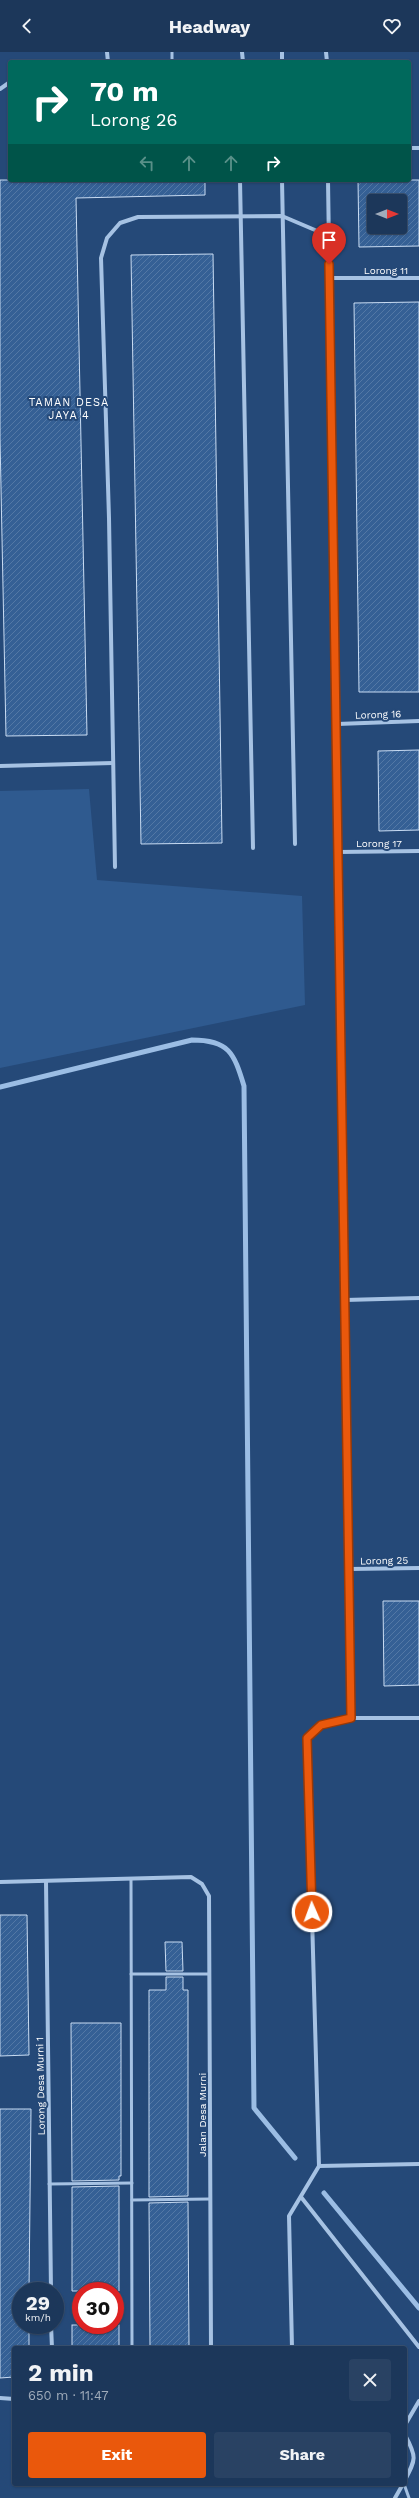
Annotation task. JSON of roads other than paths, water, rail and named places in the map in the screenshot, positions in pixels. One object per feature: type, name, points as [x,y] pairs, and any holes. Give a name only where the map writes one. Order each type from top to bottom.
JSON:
[{"type":"street","points":[[240,182],[253,848]]},
{"type":"street","points":[[282,182],[296,844]]},
{"type":"street","points":[[328,182],[351,1718]]},
{"type":"street","points":[[115,867],[109,518],[102,258],[107,238],[120,223],[138,217],[240,216],[282,216],[329,236]]},
{"type":"street","name":"Lorong 11","points":[[329,278],[419,278]]},
{"type":"street","name":"Lorong 16","points":[[337,724],[419,721]]},
{"type":"street","points":[[0,766],[113,763]]},
{"type":"street","name":"Lorong 17","points":[[338,852],[419,851]]},
{"type":"street","points":[[345,1300],[419,1298]]},
{"type":"street","name":"Lorong 25","points":[[349,1569],[419,1568]]},
{"type":"street","points":[[292,2346],[289,2216],[320,2166],[307,1738],[321,1725],[351,1718],[419,1718]]},
{"type":"street","name":"Jalan Desa Murni","points":[[131,1879],[192,1877],[202,1884],[209,1896],[211,2346]]},
{"type":"street","points":[[0,1882],[131,1879]]},
{"type":"street","name":"Lorong Desa Murni 1","points":[[46,1881],[51,2282]]},
{"type":"street","points":[[320,2166],[419,2164]]},
{"type":"street","points":[[301,2196],[419,2347]]},
{"type":"street","points":[[51,2334],[52,2346]]},
{"type":"street","points":[[0,2398],[12,2399]]},
{"type":"street","points":[[407,2423],[419,2401]]},
{"type":"street","points":[[407,2438],[415,2453],[414,2463],[407,2476]]},
{"type":"street","points":[[395,2498],[403,2486]]},
{"type":"lane","points":[[131,1879],[132,2346]]},
{"type":"lane","points":[[131,1974],[210,1974]]},
{"type":"lane","points":[[49,2184],[132,2183]]},
{"type":"lane","points":[[132,2200],[210,2199]]},
{"type":"lane","points":[[405,2486],[409,2498]]},
{"type":"waterway","points":[[0,1087],[192,1040],[214,1043],[222,1046],[228,1051],[237,1065],[244,1086],[254,2108],[295,2158]]},
{"type":"waterway","points":[[324,2193],[419,2308]]},
{"type":"district","name":"TAMAN DESA JAYA 4","points":[[69,408]]}]
